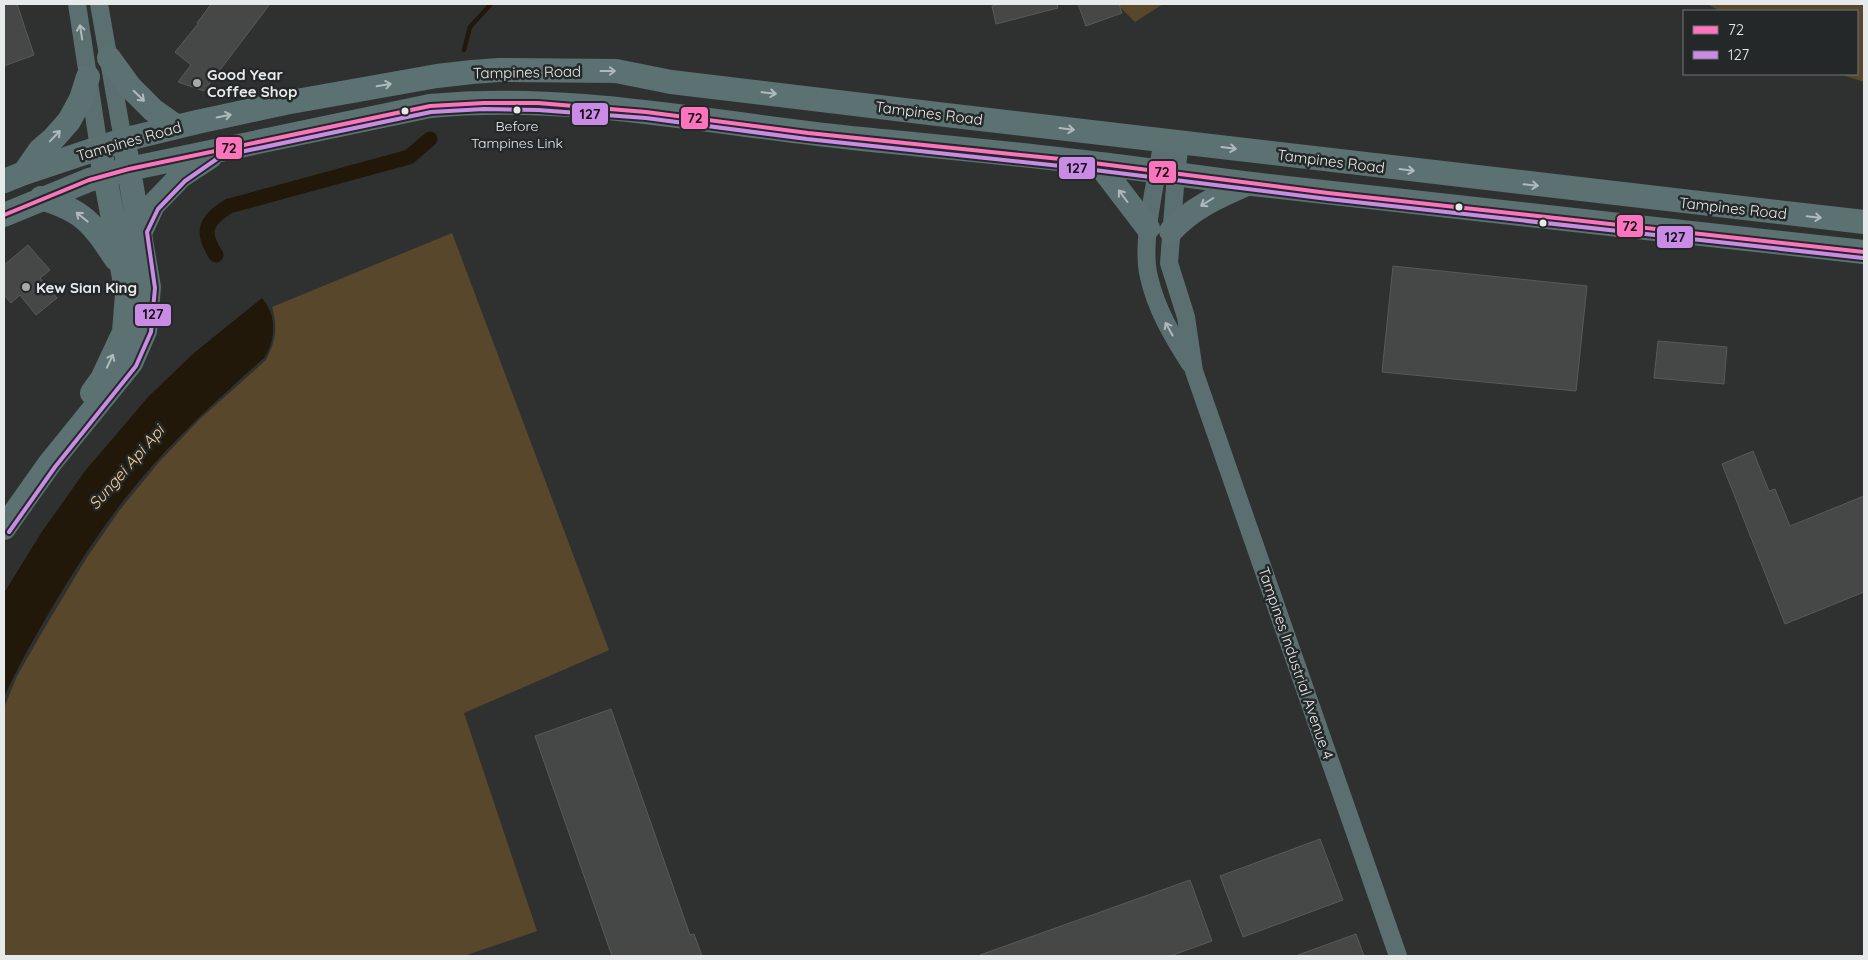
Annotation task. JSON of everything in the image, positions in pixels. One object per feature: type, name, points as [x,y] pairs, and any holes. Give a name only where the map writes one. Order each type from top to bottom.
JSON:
[{"type":"main road","points":[[109,58],[130,87],[153,110],[177,127]]},
{"type":"main road","name":"Tampines Road","points":[[14,177],[123,140],[177,127],[285,103],[437,76],[499,70],[616,71],[671,82],[1864,222]]},
{"type":"main road","points":[[14,177],[69,121],[81,99],[88,77]]},
{"type":"main road","name":"Tampines Road","points":[[4,214],[89,180],[129,169],[430,106],[461,103],[562,104],[636,109],[835,136],[1099,164],[1248,183],[1864,252]]},
{"type":"main road","points":[[4,528],[50,463],[131,363],[145,331],[149,287],[141,231],[123,140]]},
{"type":"main road","points":[[50,463],[73,420],[102,379],[124,332],[127,294],[99,148]]},
{"type":"main road","points":[[141,231],[153,204],[181,176],[219,150]]},
{"type":"main road","points":[[1099,164],[1160,230],[1181,220],[1209,201],[1248,183]]},
{"type":"main road","points":[[41,198],[68,207],[82,216],[101,236],[123,269]]},
{"type":"street","points":[[76,4],[99,148]]},
{"type":"street","points":[[99,4],[123,140]]},
{"type":"street","name":"Tampines Industrial Avenue 4","points":[[1172,141],[1160,230],[1186,317],[1194,371],[1398,956]]},
{"type":"street","name":"Tampines Industrial Avenue 4","points":[[1160,230],[1147,251],[1148,276],[1165,323],[1194,371]]},
{"type":"shaded area","points":[[1117,4],[1163,4],[1135,22]]},
{"type":"shaded area","points":[[1707,4],[1864,4],[1864,82],[1843,75],[1858,75],[1858,10],[1718,10]]},
{"type":"shaded area","points":[[452,233],[609,650],[464,713],[537,931],[464,956],[4,956],[4,708],[17,676],[86,559],[119,511],[159,462],[200,419],[266,360],[275,334],[272,307]]},
{"type":"water","points":[[262,298],[270,312],[273,327],[269,350],[265,357],[180,437],[153,465],[116,510],[62,591],[24,656],[4,697],[4,593],[41,533],[85,471],[148,397],[194,353]]},
{"type":"building","points":[[4,4],[17,4],[34,55],[4,66]]},
{"type":"building","points":[[211,4],[270,4],[204,91],[178,82],[191,65],[175,52],[198,24]]},
{"type":"building","points":[[1001,4],[1057,4],[1058,8],[996,24],[992,6]]},
{"type":"building","points":[[1078,4],[1119,4],[1122,13],[1086,26]]},
{"type":"building","name":"Kew Sian King","points":[[28,245],[50,270],[40,278],[57,298],[36,315],[20,295],[11,303],[4,295],[4,265]]},
{"type":"building","points":[[1393,266],[1587,286],[1576,391],[1382,372]]},
{"type":"building","points":[[1658,341],[1727,347],[1724,384],[1654,378]]},
{"type":"building","points":[[1753,451],[1769,491],[1775,489],[1790,526],[1864,496],[1864,592],[1785,624],[1722,464]]},
{"type":"building","points":[[611,709],[690,935],[694,934],[702,956],[612,956],[535,736]]},
{"type":"building","points":[[1320,839],[1343,900],[1243,937],[1220,876]]},
{"type":"building","points":[[1190,880],[1212,941],[1170,956],[980,955]]},
{"type":"building","points":[[1356,934],[1364,956],[1298,956],[1298,955]]},
{"type":"waterway","name":"Sungei Api Api","points":[[464,50],[470,27],[491,4]]},
{"type":"waterway","name":"Sungei Api Api","points":[[216,255],[208,239],[208,227],[215,216],[229,206],[409,157],[430,139]]},
{"type":"transit line","name":"72","points":[[4,215],[89,180],[129,169],[430,106],[538,103],[646,112],[808,133],[1070,160],[1328,193],[1864,252]]},
{"type":"transit line","name":"127","points":[[9,532],[55,467],[136,366],[151,332],[155,288],[147,232],[158,209],[185,181],[221,156],[431,112],[484,109],[538,110],[646,118],[807,139],[1070,167],[1328,199],[1863,258]]},
{"type":"place","name":"Good Year Coffee Shop","points":[[197,83]]},
{"type":"place","name":"Before Tampines Link","points":[[517,110]]},
{"type":"place","name":"Kew Sian King","points":[[26,287]]}]
